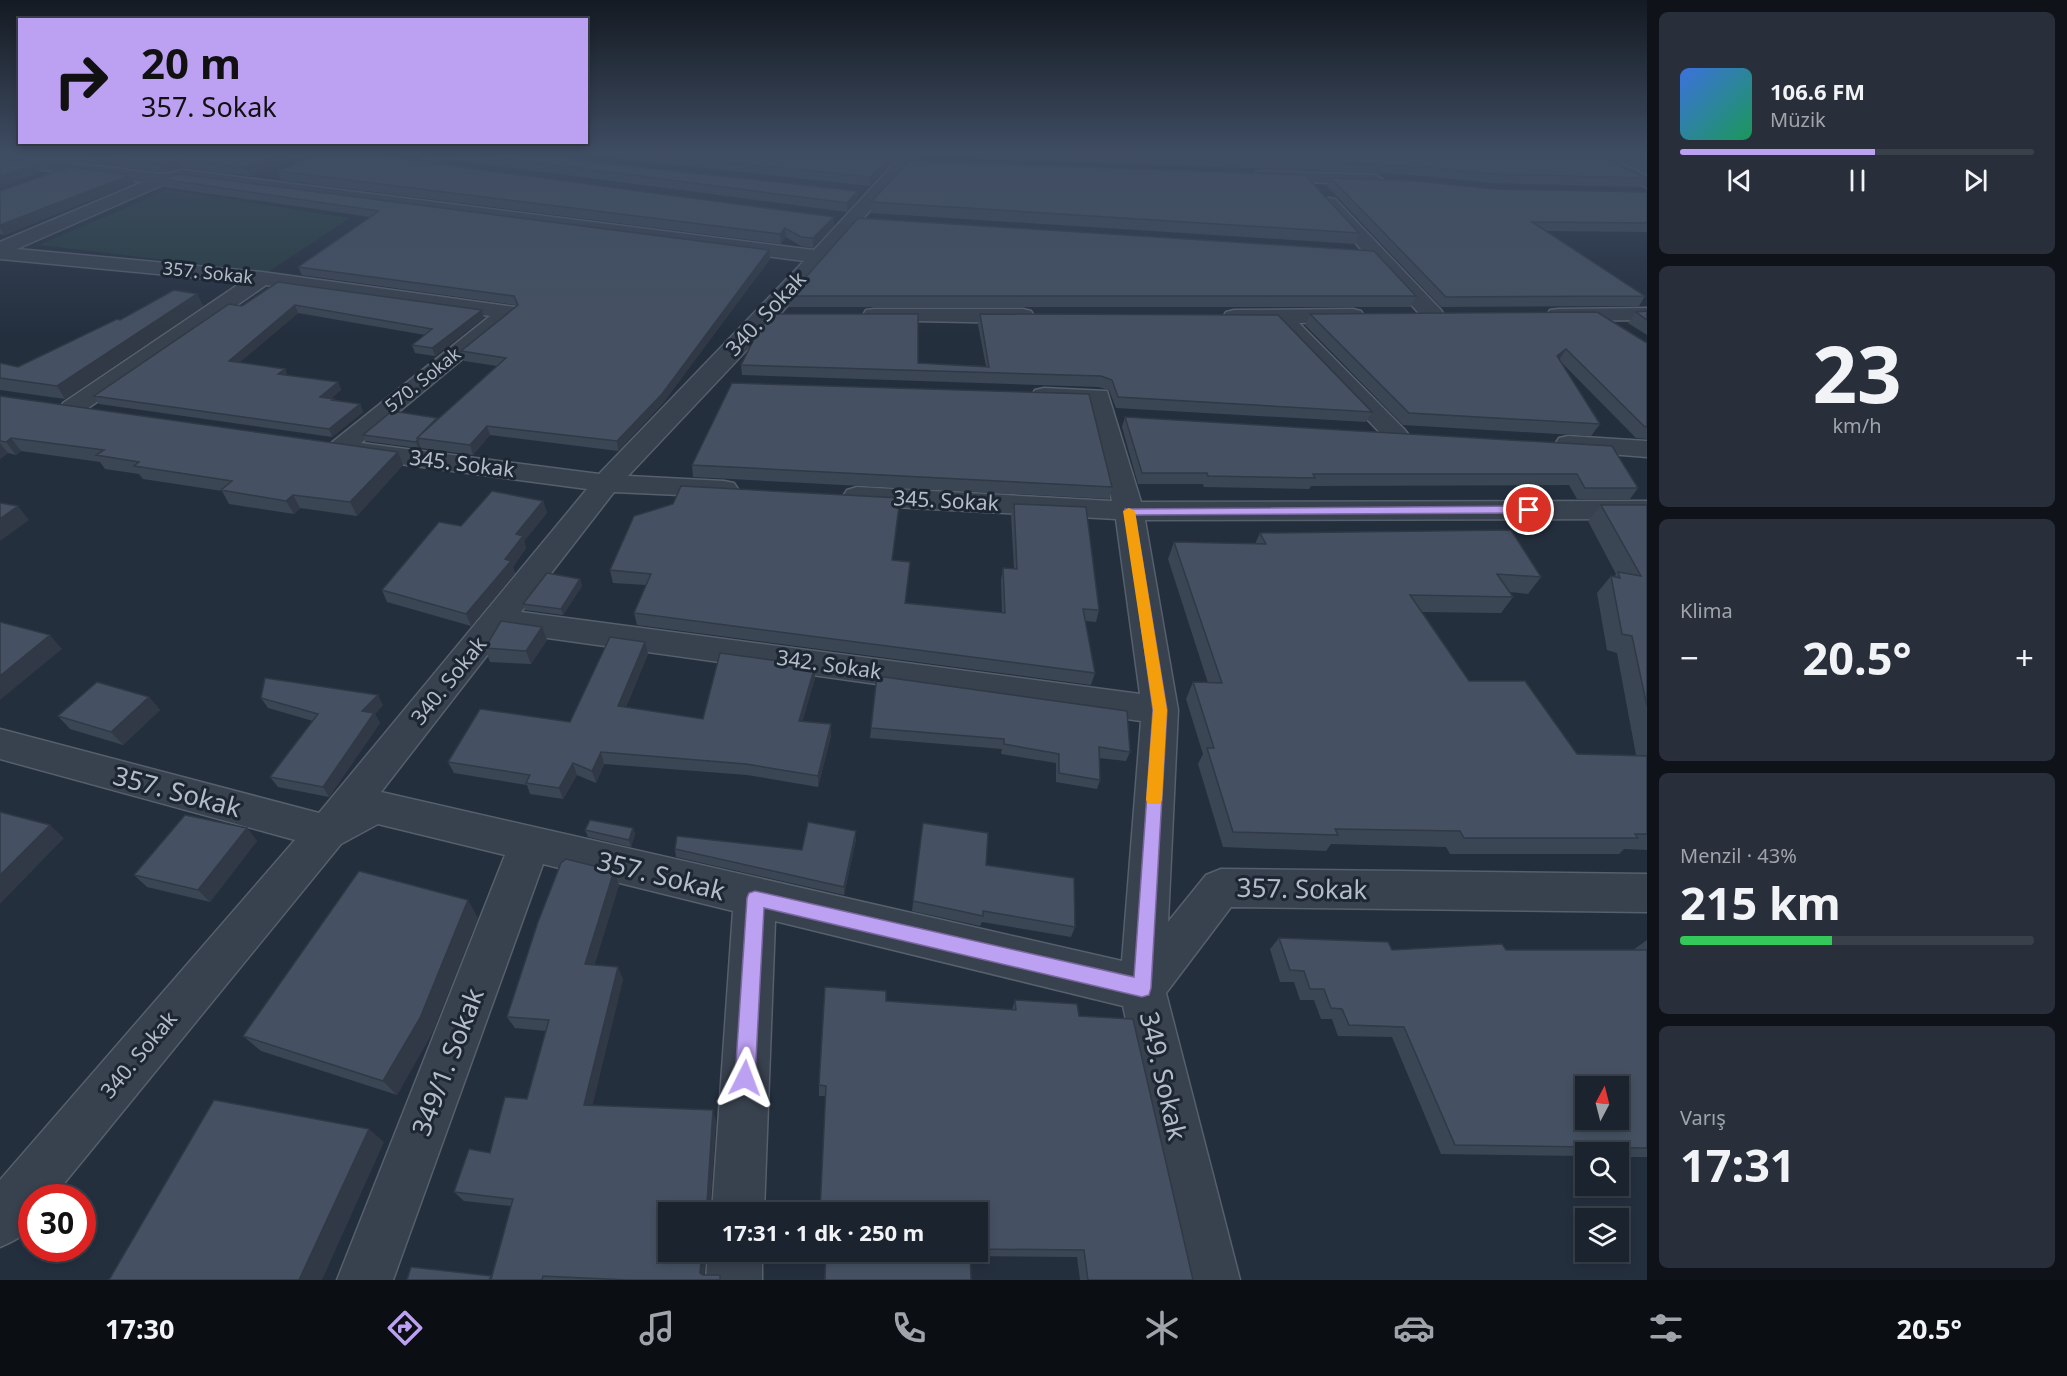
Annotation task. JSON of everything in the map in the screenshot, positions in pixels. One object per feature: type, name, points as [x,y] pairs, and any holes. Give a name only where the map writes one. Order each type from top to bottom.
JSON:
[{"type":"street","points":[[0,251],[84,214]]},
{"type":"street","points":[[487,214],[819,257]]},
{"type":"street","name":"340. Sokak","points":[[0,1220],[327,832],[606,483],[700,384],[779,315],[819,257],[853,214]]},
{"type":"street","points":[[1340,214],[1433,315]]},
{"type":"street","name":"357. Sokak","points":[[0,251],[262,278]]},
{"type":"street","points":[[1353,252],[1377,254]]},
{"type":"street","name":"357. Sokak","points":[[72,408],[262,278]]},
{"type":"street","name":"570. Sokak","points":[[262,278],[508,312],[327,446]]},
{"type":"street","points":[[1538,315],[1647,314]]},
{"type":"street","points":[[851,315],[1042,316]]},
{"type":"street","points":[[1409,316],[1456,315]]},
{"type":"street","points":[[1597,315],[1627,334]]},
{"type":"street","points":[[1209,316],[1374,316]]},
{"type":"street","points":[[1281,317],[1407,435],[1360,432]]},
{"type":"street","points":[[700,384],[736,386]]},
{"type":"street","name":"349. Sokak","points":[[1016,394],[1098,396],[1116,417],[1160,710],[1142,988],[1212,1280]]},
{"type":"street","points":[[42,405],[107,413]]},
{"type":"street","points":[[1539,442],[1647,449]]},
{"type":"street","name":"345. Sokak","points":[[327,446],[606,483],[748,490]]},
{"type":"street","name":"345. Sokak","points":[[832,495],[1129,511],[1647,510]]},
{"type":"street","name":"342. Sokak","points":[[498,620],[1160,710]]},
{"type":"street","name":"357. Sokak","points":[[0,744],[327,832],[375,807],[1142,988],[1221,888],[1647,893]]},
{"type":"street","name":"349/1. Sokak","points":[[365,1280],[530,844]]},
{"type":"street","points":[[739,1202],[755,898]]},
{"type":"street","points":[[734,1280],[735,1262]]},
{"type":"green space","points":[[112,214],[322,214],[350,218],[268,272],[39,245]]},
{"type":"building","points":[[0,214],[29,214],[0,225]]},
{"type":"building","points":[[375,214],[487,214],[769,250],[662,394],[617,441],[487,426],[470,445],[417,438],[506,358],[461,351],[518,305],[514,296],[298,267]]},
{"type":"building","points":[[618,214],[810,214],[834,217],[813,238],[801,237],[785,228],[780,234]]},
{"type":"building","points":[[1056,214],[1341,214],[1359,233]]},
{"type":"building","points":[[1366,214],[1647,214],[1647,223],[1532,222],[1645,296],[1446,297]]},
{"type":"building","points":[[858,218],[1374,251],[1416,296],[789,296]]},
{"type":"building","points":[[278,282],[482,310],[432,348],[412,345],[432,329],[295,305],[229,361],[285,369],[278,374],[338,382],[320,397],[360,404],[329,429],[94,396],[229,304],[242,306]]},
{"type":"building","points":[[174,290],[197,294],[57,386],[0,378],[0,363],[18,367],[117,319],[120,320]]},
{"type":"building","points":[[1647,311],[1647,320],[1636,312]]},
{"type":"building","points":[[1597,312],[1647,343],[1647,427],[1566,349],[1557,356],[1600,424],[1409,413],[1310,314]]},
{"type":"building","points":[[774,314],[918,314],[918,363],[989,367],[980,314],[1278,315],[1372,412],[1118,397],[1112,380],[1101,376],[741,365],[759,329]]},
{"type":"building","points":[[732,383],[1089,394],[1112,487],[692,465]]},
{"type":"building","points":[[0,396],[398,452],[350,502],[293,495],[286,501],[221,490],[232,481],[134,466],[139,462],[96,455],[104,450],[11,438],[6,442],[0,441]]},
{"type":"building","points":[[392,411],[437,418],[417,438],[416,442],[363,435]]},
{"type":"building","points":[[1125,417],[1612,446],[1638,488],[1585,488],[1577,474],[1313,474],[1315,478],[1208,476],[1207,473],[1142,473]]},
{"type":"building","points":[[681,486],[900,498],[892,560],[910,562],[905,603],[1005,613],[1003,568],[1017,569],[1014,504],[1086,507],[1099,610],[1083,609],[1095,673],[634,613],[651,574],[610,570],[634,516],[673,504]]},
{"type":"building","points":[[492,491],[543,501],[516,534],[523,536],[505,559],[511,561],[466,614],[382,590],[439,522],[461,526]]},
{"type":"building","points":[[0,503],[18,506],[0,519]]},
{"type":"building","points":[[1601,505],[1647,505],[1647,706],[1632,636],[1622,634],[1611,576],[1620,578],[1618,572],[1641,576]]},
{"type":"building","points":[[1511,530],[1541,577],[1497,574],[1513,597],[1410,595],[1469,681],[1525,681],[1577,754],[1647,756],[1647,834],[1635,834],[1638,838],[1464,838],[1460,831],[1335,829],[1338,835],[1233,832],[1207,748],[1214,748],[1193,682],[1222,683],[1174,542],[1266,544],[1260,533]]},
{"type":"building","points":[[547,573],[580,579],[561,609],[523,604]]},
{"type":"building","points":[[501,621],[542,627],[526,651],[485,648]]},
{"type":"building","points":[[0,622],[50,635],[0,676]]},
{"type":"building","points":[[610,637],[645,642],[618,706],[703,719],[720,653],[815,666],[799,721],[831,724],[818,776],[746,764],[601,752],[592,771],[573,763],[559,788],[526,783],[530,775],[448,762],[480,709],[570,722]]},
{"type":"building","points":[[877,676],[1127,711],[1130,752],[1099,747],[1100,780],[1059,773],[1059,754],[1004,744],[1004,739],[871,728]]},
{"type":"building","points":[[265,678],[378,695],[362,711],[374,713],[323,787],[270,777],[318,714],[261,698]]},
{"type":"building","points":[[97,682],[149,697],[111,732],[58,716]]},
{"type":"building","points":[[0,812],[50,825],[0,875]]},
{"type":"building","points":[[185,815],[247,828],[198,890],[134,875]]},
{"type":"building","points":[[590,820],[633,828],[629,840],[585,830]]},
{"type":"building","points":[[808,822],[856,831],[844,887],[675,849],[677,836],[802,850]]},
{"type":"building","points":[[923,823],[988,833],[986,865],[1074,878],[1075,927],[983,911],[983,916],[913,901]]},
{"type":"building","points":[[566,859],[614,871],[585,964],[618,967],[584,1105],[713,1110],[707,1202],[658,1202],[658,1262],[701,1262],[700,1273],[720,1275],[720,1280],[627,1280],[543,1276],[542,1280],[491,1280],[513,1199],[454,1192],[469,1149],[490,1153],[505,1097],[527,1099],[549,1020],[507,1017],[538,922],[561,863]]},
{"type":"building","points":[[359,871],[468,900],[420,1018],[383,1081],[243,1036]]},
{"type":"building","points":[[1279,938],[1388,942],[1392,950],[1502,944],[1506,950],[1647,950],[1647,1148],[1629,1148],[1629,1142],[1575,1142],[1575,1147],[1455,1145],[1404,1027],[1349,1025],[1342,1009],[1331,1008],[1324,989],[1310,989],[1304,971],[1290,970]]},
{"type":"building","points":[[825,987],[886,991],[886,1001],[1016,1010],[1015,1000],[1077,1004],[1079,1016],[1133,1019],[1193,1280],[1088,1280],[1084,1250],[988,1249],[988,1202],[820,1202],[826,1086],[819,1085]]},
{"type":"building","points":[[214,1100],[369,1129],[299,1280],[109,1280]]},
{"type":"building","points":[[826,1262],[970,1262],[971,1280],[825,1280]]},
{"type":"building","points":[[411,1267],[491,1276],[489,1280],[407,1280]]},
{"type":"slow traffic","points":[[1129,511],[1160,710],[1154,800]]},
{"type":"route","points":[[745,1078],[755,898],[1142,988],[1160,710],[1129,511],[1529,510]]}]
